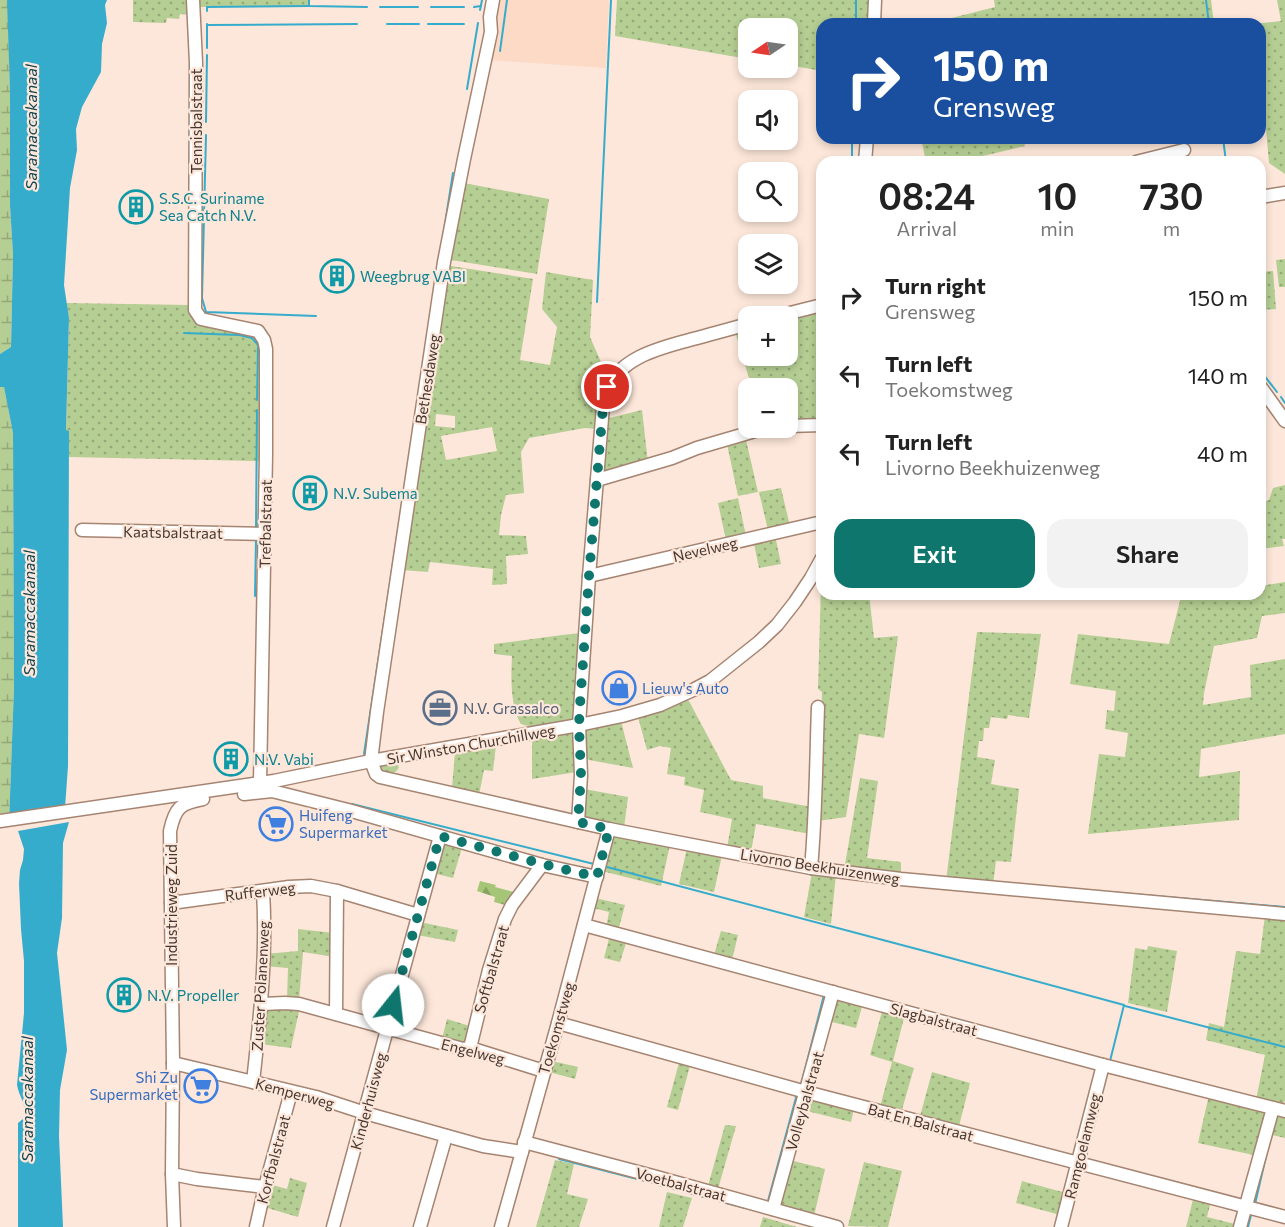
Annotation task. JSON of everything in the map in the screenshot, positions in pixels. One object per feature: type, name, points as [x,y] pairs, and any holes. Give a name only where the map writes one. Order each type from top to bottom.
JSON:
[{"type":"street","name":"Tennisbalstraat","points":[[193,0],[196,63],[196,314]]},
{"type":"street","name":"Bethesdaweg","points":[[371,761],[444,262],[491,32],[490,17],[493,0]]},
{"type":"street","points":[[874,18],[875,0]]},
{"type":"street","points":[[1160,156],[1184,150]]},
{"type":"street","points":[[1266,196],[1285,193]]},
{"type":"street","points":[[798,311],[816,306]]},
{"type":"street","name":"Trefbalstraat","points":[[196,314],[201,319],[258,331],[264,340],[266,349],[266,454],[256,787]]},
{"type":"street","points":[[578,822],[581,775],[579,725],[604,394],[610,381],[619,370],[641,355],[738,327]]},
{"type":"street","points":[[1266,394],[1285,421]]},
{"type":"street","points":[[798,426],[816,425]]},
{"type":"street","points":[[597,480],[738,436]]},
{"type":"street","name":"Nevelweg","points":[[589,576],[816,523]]},
{"type":"street","name":"Kaatsbalstraat","points":[[82,530],[264,534]]},
{"type":"street","name":"Sir Winston Churchillweg","points":[[256,787],[273,786],[371,761],[579,725],[660,705],[710,681],[759,642],[777,625],[795,602],[816,569]]},
{"type":"street","points":[[811,868],[815,826],[818,707]]},
{"type":"street","name":"Livorno Beekhuizenweg","points":[[371,761],[375,773],[380,777],[609,829],[811,868],[901,879],[1285,914]]},
{"type":"street","points":[[273,786],[440,836],[597,877]]},
{"type":"street","points":[[0,820],[256,787]]},
{"type":"street","name":"Industrieweg Zuid","points":[[174,1227],[170,831],[173,816],[184,804],[256,787]]},
{"type":"street","name":"Toekomstweg","points":[[501,1227],[609,829]]},
{"type":"street","name":"Kinderhuisweg","points":[[333,1227],[440,836]]},
{"type":"street","name":"Softbalstraat","points":[[470,1048],[489,970],[505,919],[512,905],[542,864]]},
{"type":"street","name":"Rufferweg","points":[[171,903],[311,886],[337,891],[418,915]]},
{"type":"street","name":"Zuster Polanenweg","points":[[253,1082],[262,1004],[263,891]]},
{"type":"street","points":[[336,1014],[337,891]]},
{"type":"street","name":"Slagbalstraat","points":[[584,925],[1279,1110]]},
{"type":"street","name":"Volleybalstraat","points":[[773,1209],[833,992]]},
{"type":"street","name":"Engelweg","points":[[262,1004],[299,1004],[463,1049],[470,1048],[544,1071]]},
{"type":"street","name":"Bat En Balstraat","points":[[558,1023],[807,1092],[1285,1217]]},
{"type":"street","name":"Kemperweg","points":[[173,1063],[316,1097],[483,1146],[523,1147]]},
{"type":"street","name":"Ramgoelamweg","points":[[1061,1227],[1103,1065]]},
{"type":"street","name":"Korfbalstraat","points":[[256,1227],[291,1092]]},
{"type":"street","points":[[1240,1227],[1279,1110]]},
{"type":"street","points":[[420,1227],[446,1136]]},
{"type":"street","name":"Voetbalstraat","points":[[523,1147],[653,1176],[837,1227]]},
{"type":"street","points":[[172,1174],[266,1187]]},
{"type":"shaded area","points":[[496,0],[609,0],[606,68],[490,60]]},
{"type":"green space","points":[[0,0],[7,0],[8,7],[10,206],[13,254],[11,347],[0,354]]},
{"type":"green space","points":[[133,0],[188,0],[190,15],[180,14],[179,19],[167,18],[166,23],[133,22]]},
{"type":"green space","points":[[198,0],[309,0],[309,6],[198,7]]},
{"type":"green space","points":[[617,0],[870,0],[868,18],[816,18],[816,70],[798,67],[798,18],[738,18],[738,57],[615,36]]},
{"type":"green space","points":[[994,0],[1211,0],[1213,18],[952,18],[995,7]]},
{"type":"green space","points":[[1277,0],[1285,0],[1285,174],[1269,163],[1266,129],[1266,23],[1281,21]]},
{"type":"green space","points":[[922,144],[1024,144],[1025,146],[982,156],[925,156]]},
{"type":"green space","points":[[464,183],[549,199],[537,274],[451,260]]},
{"type":"green space","points":[[1285,259],[1285,287],[1279,287],[1276,260]]},
{"type":"green space","points":[[451,266],[533,279],[520,360],[550,365],[557,327],[542,309],[546,272],[593,280],[590,337],[608,378],[596,429],[585,428],[529,438],[521,452],[524,493],[506,495],[499,535],[526,536],[528,554],[506,556],[507,584],[492,585],[493,569],[430,562],[428,572],[402,570],[448,269]],"holes":[[[436,414],[455,416],[455,428],[435,426]],[[492,427],[497,451],[446,460],[441,436]]]},
{"type":"green space","points":[[1273,271],[1276,309],[1266,310],[1266,272]]},
{"type":"green space","points":[[66,303],[190,305],[195,317],[254,335],[263,352],[261,461],[69,457],[69,431],[66,431],[69,318]]},
{"type":"green space","points":[[816,310],[816,423],[798,423],[798,378],[749,378],[745,366],[798,366],[798,316]]},
{"type":"green space","points":[[4,386],[13,433],[14,687],[9,823],[0,824],[0,387]]},
{"type":"green space","points":[[642,410],[648,463],[607,472],[603,469],[605,419]]},
{"type":"green space","points":[[746,440],[758,492],[738,496],[727,444]]},
{"type":"green space","points":[[1285,485],[1285,539],[1282,539],[1284,546],[1266,548],[1266,501],[1269,500],[1273,488]]},
{"type":"green space","points":[[781,488],[790,526],[768,530],[759,492]]},
{"type":"green space","points":[[738,498],[746,536],[726,540],[718,503]]},
{"type":"green space","points":[[775,535],[781,564],[759,568],[753,539]]},
{"type":"green space","points":[[1285,582],[1285,613],[1262,616],[1257,638],[1214,646],[1204,693],[1203,705],[1251,697],[1250,665],[1285,659],[1285,734],[1201,749],[1199,777],[1240,771],[1239,820],[1088,834],[1099,754],[1125,757],[1128,733],[1105,729],[1107,710],[1114,711],[1116,691],[1070,684],[1078,634],[1169,644],[1180,600],[1266,600],[1266,585]]},
{"type":"green space","points":[[821,600],[870,600],[874,638],[898,636],[884,738],[859,734],[846,817],[818,821],[822,692],[818,689]]},
{"type":"green space","points":[[977,632],[1041,634],[1029,718],[1008,715],[1007,719],[991,717],[989,728],[984,728],[983,741],[979,741],[977,757],[995,760],[991,784],[1019,789],[1011,862],[996,861],[993,885],[946,881]]},
{"type":"green space","points":[[582,633],[576,717],[564,723],[549,726],[521,724],[513,700],[512,656],[494,654],[494,644]]},
{"type":"green space","points":[[686,699],[731,780],[763,786],[763,798],[812,807],[810,834],[756,824],[751,852],[727,848],[732,819],[700,812],[704,790],[684,785],[685,777],[667,774],[671,748],[660,746],[647,750],[638,717]]},
{"type":"green space","points":[[621,721],[633,768],[589,760],[585,756],[584,730]]},
{"type":"green space","points":[[576,733],[577,772],[532,779],[532,737]]},
{"type":"green space","points":[[496,745],[493,771],[484,770],[479,795],[452,788],[455,752]]},
{"type":"green space","points":[[396,762],[399,767],[395,772],[380,771],[379,766]]},
{"type":"green space","points":[[860,778],[878,781],[867,858],[901,862],[901,872],[898,874],[844,870]]},
{"type":"green space","points":[[584,789],[628,797],[624,828],[584,819]]},
{"type":"green space","points":[[612,834],[670,845],[661,886],[602,871]]},
{"type":"green space","points":[[442,841],[463,844],[453,878],[433,873]]},
{"type":"green space","points":[[687,848],[722,855],[714,892],[679,884]]},
{"type":"green space","points":[[812,872],[836,874],[831,924],[804,917]]},
{"type":"green space","points":[[480,881],[518,893],[509,906],[494,902],[495,897],[477,891]]},
{"type":"green space","points":[[595,898],[625,905],[618,931],[606,928],[609,912],[593,908]]},
{"type":"green space","points":[[1265,916],[1285,918],[1285,1100],[1283,1107],[1256,1100],[1265,1055],[1206,1040],[1209,1023],[1224,1027],[1236,951],[1260,954]]},
{"type":"green space","points":[[420,922],[458,930],[455,942],[417,935]]},
{"type":"green space","points":[[298,929],[334,933],[334,957],[303,952],[299,1001],[287,999],[288,968],[264,966],[265,954],[298,951]]},
{"type":"green space","points":[[721,931],[738,935],[732,960],[714,955]]},
{"type":"green space","points":[[610,935],[627,940],[620,962],[604,958]]},
{"type":"green space","points":[[1148,946],[1177,951],[1167,1012],[1128,1003],[1135,948],[1147,950]]},
{"type":"green space","points":[[834,998],[863,1003],[856,1028],[828,1021]]},
{"type":"green space","points":[[265,1007],[300,1007],[291,1048],[260,1044]]},
{"type":"green space","points":[[883,1008],[905,1014],[893,1061],[914,1068],[901,1113],[880,1107],[892,1062],[870,1055]]},
{"type":"green space","points":[[447,1019],[473,1027],[467,1044],[442,1039]]},
{"type":"green space","points":[[680,1059],[691,1062],[678,1110],[667,1107]]},
{"type":"green space","points":[[552,1061],[578,1067],[575,1079],[549,1072]]},
{"type":"green space","points":[[932,1072],[970,1083],[958,1130],[919,1120]]},
{"type":"green space","points":[[1209,1095],[1267,1110],[1258,1156],[1198,1143]]},
{"type":"green space","points":[[808,1098],[854,1109],[851,1122],[803,1110]]},
{"type":"green space","points":[[1285,1114],[1285,1138],[1268,1134],[1273,1115]]},
{"type":"green space","points":[[725,1125],[736,1126],[718,1189],[708,1186]]},
{"type":"green space","points":[[555,1160],[574,1164],[567,1194],[588,1199],[579,1227],[536,1227]]},
{"type":"green space","points":[[790,1160],[825,1169],[814,1216],[780,1208]]},
{"type":"green space","points":[[864,1162],[902,1171],[888,1227],[848,1226]]},
{"type":"green space","points":[[290,1178],[307,1183],[298,1217],[264,1207],[269,1184],[287,1189]]},
{"type":"green space","points":[[1022,1181],[1066,1193],[1060,1215],[1016,1203]]},
{"type":"green space","points":[[667,1192],[692,1198],[683,1227],[659,1227]]},
{"type":"green space","points":[[1194,1196],[1211,1201],[1207,1217],[1239,1225],[1238,1227],[1186,1227]]},
{"type":"green space","points":[[763,1217],[797,1227],[760,1227]]},
{"type":"water","name":"Saramaccakanaal","points":[[7,0],[107,0],[105,5],[107,23],[102,44],[101,72],[82,107],[76,129],[77,150],[70,188],[64,285],[69,318],[66,430],[69,431],[68,766],[65,808],[9,823],[14,687],[13,433],[4,387],[0,387],[0,354],[11,347],[13,254],[10,206]]},
{"type":"water","name":"Saramaccakanaal","points":[[69,822],[63,843],[62,918],[57,953],[67,1050],[60,1090],[59,1136],[63,1227],[18,1227],[18,1123],[24,1118],[23,1104],[17,1085],[24,1013],[24,961],[19,883],[24,849],[18,831]]},
{"type":"waterway","points":[[309,0],[309,6],[367,7]]},
{"type":"waterway","points":[[480,10],[482,0]]},
{"type":"waterway","points":[[500,51],[507,0]]},
{"type":"waterway","points":[[597,302],[611,0]]},
{"type":"waterway","points":[[856,0],[856,18]]},
{"type":"waterway","points":[[1206,0],[1208,18]]},
{"type":"waterway","points":[[207,11],[207,7],[309,6]]},
{"type":"waterway","points":[[474,7],[481,6]]},
{"type":"waterway","points":[[380,7],[418,7]]},
{"type":"waterway","points":[[431,7],[464,7]]},
{"type":"waterway","points":[[467,89],[478,23]]},
{"type":"waterway","points":[[207,24],[207,48]]},
{"type":"waterway","points":[[207,25],[357,24]]},
{"type":"waterway","points":[[387,24],[419,24]]},
{"type":"waterway","points":[[428,24],[464,24]]},
{"type":"waterway","points":[[206,122],[207,55]]},
{"type":"waterway","points":[[206,135],[202,298],[206,312],[316,316]]},
{"type":"waterway","points":[[852,144],[852,156]]},
{"type":"waterway","points":[[1224,144],[1225,156]]},
{"type":"waterway","points":[[442,243],[453,173]]},
{"type":"waterway","points":[[184,333],[239,335],[252,338],[258,345],[257,400]]},
{"type":"waterway","points":[[1266,378],[1277,392]]},
{"type":"waterway","points":[[1281,397],[1285,403]]},
{"type":"waterway","points":[[256,528],[257,410]]},
{"type":"waterway","points":[[364,754],[410,451]]},
{"type":"waterway","points":[[255,596],[256,539]]},
{"type":"waterway","points":[[352,804],[594,864]]},
{"type":"waterway","points":[[607,867],[1124,1005],[1110,1061]]},
{"type":"waterway","points":[[1109,892],[1285,907]]},
{"type":"waterway","points":[[801,1085],[824,995]]},
{"type":"waterway","points":[[1125,1006],[1285,1047]]},
{"type":"waterway","points":[[768,1201],[797,1094]]},
{"type":"waterway","points":[[1086,1156],[1091,1136]]},
{"type":"waterway","points":[[1255,1204],[1267,1152]]},
{"type":"waterway","points":[[559,1159],[649,1182]]},
{"type":"waterway","points":[[655,1184],[745,1208]]},
{"type":"waterway","points":[[1248,1227],[1251,1215]]},
{"type":"place","name":"S.S.C. Suriname Sea Catch N.V.","points":[[136,207]]},
{"type":"place","name":"Weegbrug VABI","points":[[337,276]]},
{"type":"place","name":"N.V. Subema","points":[[310,493]]},
{"type":"place","name":"Lieuw's Auto","points":[[619,688]]},
{"type":"place","name":"N.V. Grassalco","points":[[440,708]]},
{"type":"place","name":"N.V. Vabi","points":[[231,759]]},
{"type":"place","name":"Huifeng Supermarket","points":[[276,824]]},
{"type":"place","name":"N.V. Propeller","points":[[124,995]]},
{"type":"place","name":"Shi Zu Supermarket","points":[[201,1086]]},
{"type":"route","points":[[393,1005],[440,836],[597,877],[609,829],[578,822],[581,775],[579,725],[593,518],[604,394],[607,387]]}]
